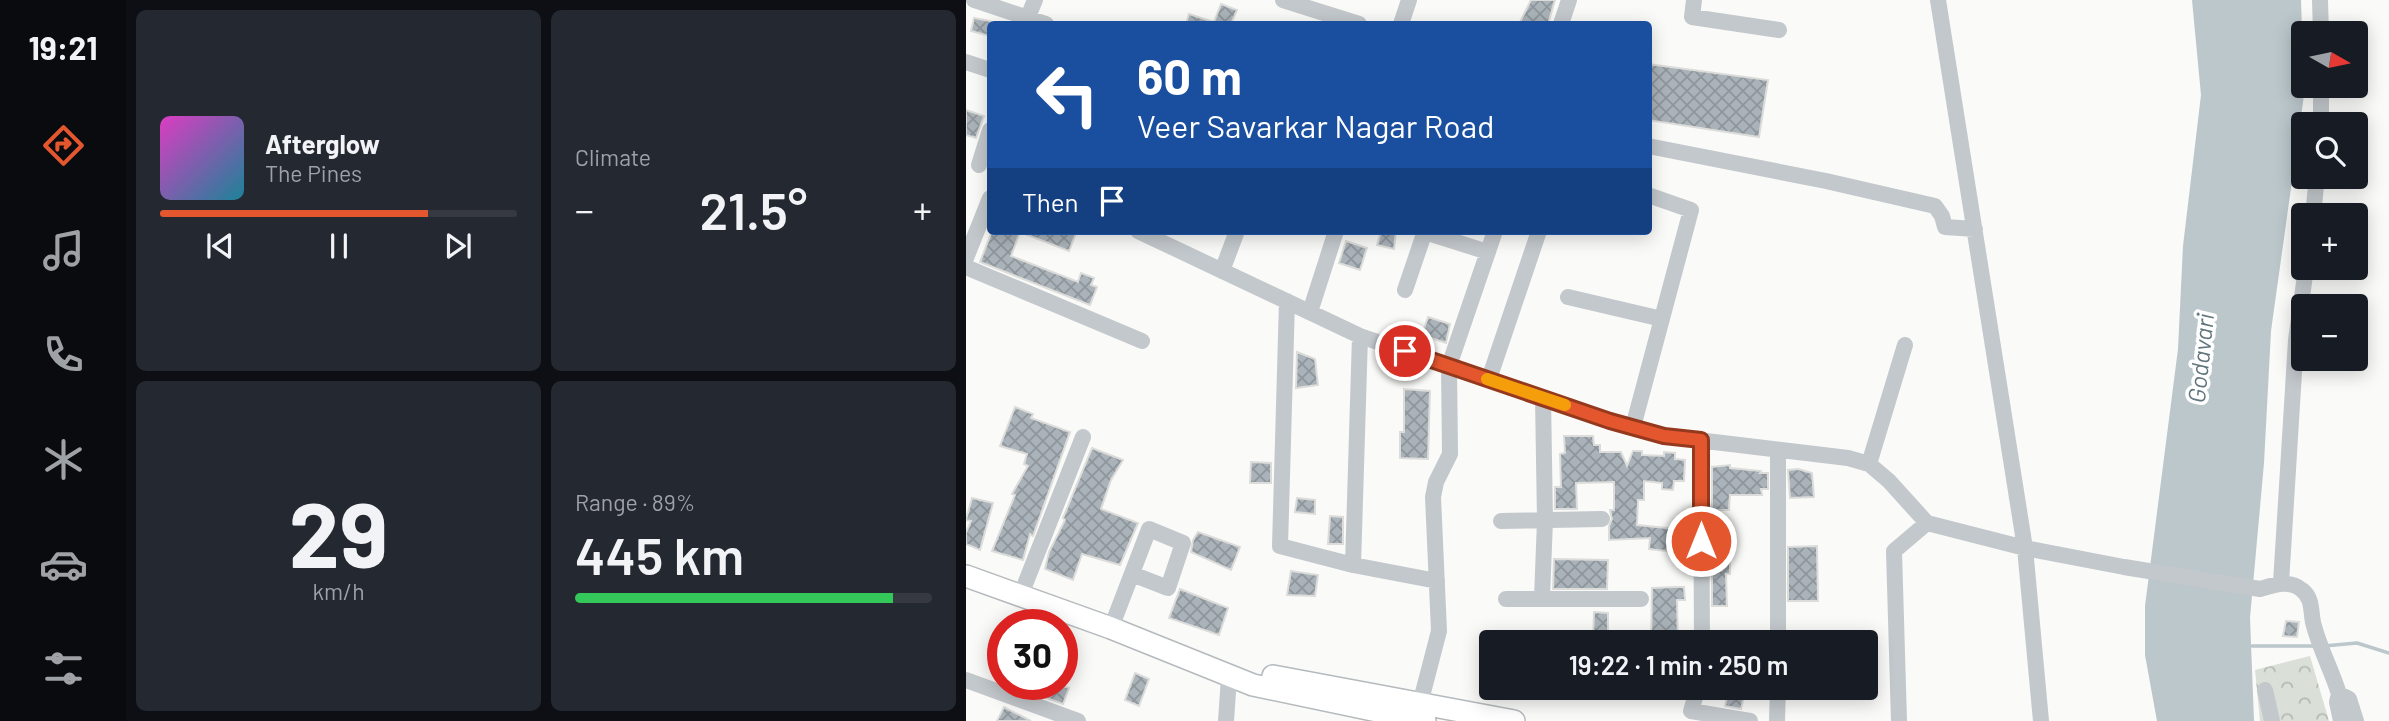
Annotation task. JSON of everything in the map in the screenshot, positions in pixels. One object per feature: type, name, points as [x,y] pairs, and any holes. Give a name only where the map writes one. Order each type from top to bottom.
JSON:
[{"type":"main road","points":[[966,576],[1111,628],[1229,677],[1250,673],[1319,683],[1423,712],[1514,721]]},
{"type":"street","points":[[974,0],[1027,21],[1035,0]]},
{"type":"street","points":[[1283,0],[1350,21]]},
{"type":"street","points":[[1402,21],[1409,0]]},
{"type":"street","points":[[1563,21],[1569,0]]},
{"type":"street","points":[[1694,0],[1692,17],[1779,30]]},
{"type":"street","points":[[1938,0],[2025,548],[2041,721]]},
{"type":"street","points":[[2320,0],[2321,21]]},
{"type":"street","points":[[966,62],[987,69]]},
{"type":"street","points":[[978,165],[987,139]]},
{"type":"street","points":[[1652,147],[1826,181],[1935,206],[1945,227],[1975,229]]},
{"type":"street","points":[[1633,427],[1691,210],[1652,196]]},
{"type":"street","points":[[966,258],[987,206]]},
{"type":"street","points":[[1146,235],[1360,336],[1633,427],[1664,436],[1848,458],[1869,464],[1889,481],[1927,523],[2025,548],[2123,567],[2260,589],[2281,583],[2292,585],[2304,590],[2311,604],[2313,625],[2337,688],[2336,702],[2341,721]]},
{"type":"street","points":[[1223,271],[1236,235]]},
{"type":"street","points":[[1310,312],[1335,235]]},
{"type":"street","points":[[1405,290],[1424,235]]},
{"type":"street","points":[[1437,235],[1488,252]]},
{"type":"street","points":[[1423,712],[1439,631],[1433,497],[1436,482],[1450,454],[1450,366],[1494,235]]},
{"type":"street","points":[[1489,379],[1538,235]]},
{"type":"street","points":[[966,267],[1142,341]]},
{"type":"street","points":[[2281,583],[2296,340],[2304,280]]},
{"type":"street","points":[[1568,297],[1662,319]]},
{"type":"street","points":[[1287,301],[1280,546],[1353,565],[1437,581]]},
{"type":"street","points":[[1353,565],[1360,336]]},
{"type":"street","points":[[1869,464],[1905,345]]},
{"type":"street","points":[[1542,598],[1545,520],[1543,398]]},
{"type":"street","points":[[1020,597],[1083,437]]},
{"type":"street","points":[[1701,440],[1702,630]]},
{"type":"street","points":[[1778,450],[1778,630]]},
{"type":"street","points":[[1501,521],[1602,519]]},
{"type":"street","points":[[1899,721],[1894,551],[1927,523]]},
{"type":"street","points":[[1111,628],[1132,574]]},
{"type":"street","points":[[1506,599],[1641,598]]},
{"type":"street","points":[[1226,721],[1229,677]]},
{"type":"street","points":[[966,680],[1033,713],[1078,721]]},
{"type":"street","points":[[2337,688],[2349,698],[2356,721]]},
{"type":"street","points":[[2265,690],[2272,721]]},
{"type":"street","points":[[1694,700],[1690,711],[1750,721]]},
{"type":"street","points":[[1777,721],[1778,700]]},
{"type":"green space","points":[[2310,656],[2329,721],[2260,721],[2255,670]]},
{"type":"water","name":"Godavari","points":[[2192,0],[2301,0],[2302,21],[2291,21],[2291,98],[2304,98],[2302,112],[2291,112],[2291,188],[2271,331],[2264,463],[2250,618],[2254,721],[2157,721],[2145,655],[2145,606],[2178,349],[2183,246],[2201,95]]},
{"type":"building","points":[[1531,0],[1555,0],[1549,21],[1520,21]]},
{"type":"building","points":[[1221,4],[1237,10],[1232,21],[1214,21]]},
{"type":"building","points":[[1189,14],[1211,21],[1187,21]]},
{"type":"building","points":[[974,18],[990,21],[987,21],[987,35],[971,31]]},
{"type":"building","points":[[1652,65],[1768,80],[1759,137],[1652,121]]},
{"type":"building","points":[[966,110],[984,116],[976,138],[966,135]]},
{"type":"building","points":[[990,235],[1019,235],[1011,256],[1078,282],[1081,273],[1094,278],[1091,285],[1097,287],[1090,305],[980,262]]},
{"type":"building","points":[[1028,235],[1075,235],[1069,251]]},
{"type":"building","points":[[1380,235],[1396,235],[1394,249],[1377,245]]},
{"type":"building","points":[[1346,241],[1367,248],[1360,270],[1339,263]]},
{"type":"building","points":[[1428,317],[1450,324],[1446,343],[1422,335]]},
{"type":"building","points":[[1297,352],[1315,359],[1318,385],[1296,388]]},
{"type":"building","points":[[1404,389],[1430,391],[1428,459],[1400,458],[1400,432],[1404,432]]},
{"type":"building","points":[[1015,407],[1033,414],[1031,418],[1070,432],[1033,536],[1030,534],[1023,560],[992,551],[1015,495],[1012,494],[1028,466],[1024,464],[1027,454],[1000,446]]},
{"type":"building","points":[[1564,436],[1593,436],[1594,445],[1600,445],[1600,452],[1621,452],[1627,466],[1633,451],[1642,451],[1642,455],[1664,456],[1664,452],[1675,453],[1675,459],[1685,460],[1684,481],[1674,481],[1673,490],[1662,489],[1662,483],[1644,481],[1644,500],[1638,500],[1637,525],[1677,529],[1674,552],[1649,549],[1650,538],[1609,540],[1612,519],[1610,510],[1614,510],[1614,482],[1576,483],[1577,509],[1555,509],[1555,487],[1561,487],[1560,454],[1565,453]]},
{"type":"building","points":[[1092,448],[1123,460],[1111,480],[1101,509],[1138,523],[1120,565],[1082,554],[1073,580],[1045,569],[1049,552],[1065,520],[1063,518]]},
{"type":"building","points":[[1251,462],[1271,463],[1271,483],[1250,483]]},
{"type":"building","points":[[1730,465],[1730,468],[1768,473],[1768,489],[1761,489],[1762,495],[1730,495],[1729,510],[1712,510],[1712,467]]},
{"type":"building","points":[[1798,469],[1812,473],[1814,497],[1790,498],[1788,470]]},
{"type":"building","points":[[972,498],[993,503],[980,550],[966,544],[966,533],[971,521],[966,520]]},
{"type":"building","points":[[1297,498],[1315,500],[1315,514],[1295,512]]},
{"type":"building","points":[[1330,516],[1343,517],[1343,544],[1328,544]]},
{"type":"building","points":[[1198,532],[1240,547],[1231,570],[1191,552]]},
{"type":"building","points":[[1817,546],[1818,601],[1788,601],[1788,547]]},
{"type":"building","points":[[1712,552],[1730,552],[1730,574],[1726,574],[1727,606],[1712,606]]},
{"type":"building","points":[[1554,559],[1608,560],[1607,589],[1553,589]]},
{"type":"building","points":[[1291,571],[1318,575],[1315,596],[1287,595]]},
{"type":"building","points":[[1684,587],[1685,600],[1677,600],[1678,630],[1651,630],[1652,588]]},
{"type":"building","points":[[1180,589],[1228,608],[1219,635],[1169,618]]},
{"type":"building","points":[[1594,612],[1608,613],[1608,630],[1593,630]]},
{"type":"building","points":[[2286,621],[2299,622],[2297,637],[2283,636]]},
{"type":"building","points":[[1135,673],[1149,679],[1139,706],[1125,700]]},
{"type":"building","points":[[1726,700],[1743,700],[1741,709],[1725,706]]},
{"type":"building","points":[[1004,707],[1031,721],[997,721]]},
{"type":"waterway","points":[[2324,646],[2357,643],[2389,653]]},
{"type":"waterway","points":[[2252,646],[2316,646]]},
{"type":"slow traffic","points":[[1487,379],[1565,405]]},
{"type":"route","points":[[1405,351],[1610,421],[1664,436],[1701,440],[1701,541]]}]
